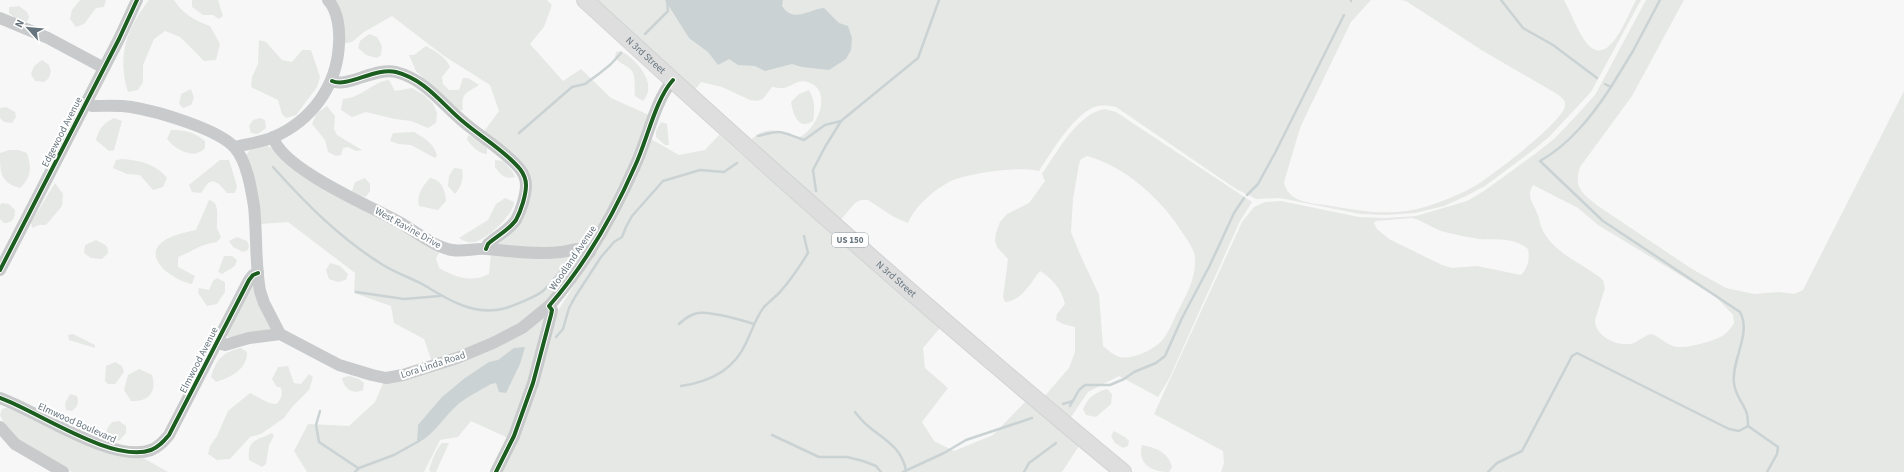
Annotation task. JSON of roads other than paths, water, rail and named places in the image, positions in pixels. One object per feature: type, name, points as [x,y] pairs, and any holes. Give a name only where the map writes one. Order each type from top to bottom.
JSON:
[{"type":"main road","name":"N 3rd Street","points":[[585,0],[861,249],[1123,472]]},
{"type":"street","name":"Edgewood Avenue","points":[[0,270],[104,68],[137,0]]},
{"type":"street","points":[[235,147],[273,137],[312,111],[322,99],[332,81],[339,49],[340,32],[335,14],[328,0]]},
{"type":"street","points":[[0,18],[48,38],[104,68]]},
{"type":"street","points":[[332,81],[341,83],[381,72],[394,72],[405,75],[421,83],[464,123],[502,152],[520,169],[525,177],[526,186],[523,201],[516,220],[488,244],[486,249]]},
{"type":"street","name":"Woodland Avenue","points":[[549,306],[562,291],[590,252],[635,168],[658,103],[664,91],[673,80]]},
{"type":"street","points":[[86,103],[92,106],[130,107],[159,113],[211,132],[235,147],[244,166],[254,205],[258,274],[264,303],[280,334],[249,338],[225,345],[217,343]]},
{"type":"street","name":"West Ravine Drive","points":[[273,137],[276,146],[303,170],[319,181],[399,222],[443,248],[454,250],[486,249],[537,254],[563,252],[585,248],[590,252]]},
{"type":"street","name":"Elmwood Avenue","points":[[150,450],[158,447],[169,435],[248,280],[252,275],[258,274]]},
{"type":"street","points":[[496,472],[514,436],[533,383],[551,315],[552,310],[549,306]]},
{"type":"street","name":"Lora Linda Road","points":[[280,334],[339,365],[386,378],[403,375],[457,358],[493,343],[522,328],[549,306]]},
{"type":"street","name":"Elmwood Boulevard","points":[[0,398],[108,447],[132,453],[150,450]]},
{"type":"street","points":[[0,426],[15,444],[63,472]]},
{"type":"waterway","points":[[645,34],[668,11],[667,0]]},
{"type":"waterway","points":[[758,136],[782,132],[804,140],[825,125],[841,121],[918,58],[939,0]]},
{"type":"waterway","points":[[1501,0],[1523,28],[1553,45],[1597,78]]},
{"type":"waterway","points":[[1605,84],[1611,87],[1633,51],[1660,0]]},
{"type":"waterway","points":[[1247,195],[1258,184],[1275,153],[1344,15]]},
{"type":"waterway","points":[[519,133],[572,87],[585,84],[611,64],[621,53]]},
{"type":"waterway","points":[[1488,472],[1497,463],[1522,451],[1572,356],[1577,353],[1729,429],[1739,431],[1748,426],[1747,413],[1737,394],[1734,383],[1735,365],[1743,338],[1744,329],[1740,312],[1603,221],[1540,161],[1571,138],[1588,119],[1611,87]]},
{"type":"waterway","points":[[816,191],[813,170],[841,121]]},
{"type":"waterway","points":[[556,337],[563,329],[569,308],[575,297],[601,257],[614,242],[622,237],[632,216],[663,181],[700,170],[724,172],[737,163]]},
{"type":"waterway","points":[[273,167],[325,220],[368,255],[388,268],[419,282],[463,306],[473,309],[495,310],[506,308],[526,300],[544,290],[554,280],[569,260]]},
{"type":"waterway","points":[[1070,406],[1079,390],[1085,385],[1110,385],[1124,379],[1134,372],[1156,363],[1165,356],[1182,318],[1210,265],[1234,213],[1244,198]]},
{"type":"waterway","points":[[681,386],[711,378],[735,361],[746,343],[761,311],[788,283],[808,253],[804,236]]},
{"type":"waterway","points":[[356,292],[404,299],[440,296]]},
{"type":"waterway","points":[[679,324],[692,314],[698,313],[710,313],[726,316],[754,324]]},
{"type":"waterway","points":[[1063,404],[1073,401]]},
{"type":"waterway","points":[[320,411],[316,425],[319,442],[358,468]]},
{"type":"waterway","points":[[855,412],[866,424],[892,445],[904,462],[906,470]]},
{"type":"waterway","points":[[903,472],[944,453],[966,440],[1032,418]]},
{"type":"waterway","points":[[1748,426],[1778,447],[1777,454],[1767,472]]},
{"type":"waterway","points":[[772,435],[819,457],[847,457],[876,466],[881,472]]},
{"type":"waterway","points":[[355,472],[359,468],[394,455],[419,441]]},
{"type":"waterway","points":[[1024,472],[1029,463],[1056,443]]}]
